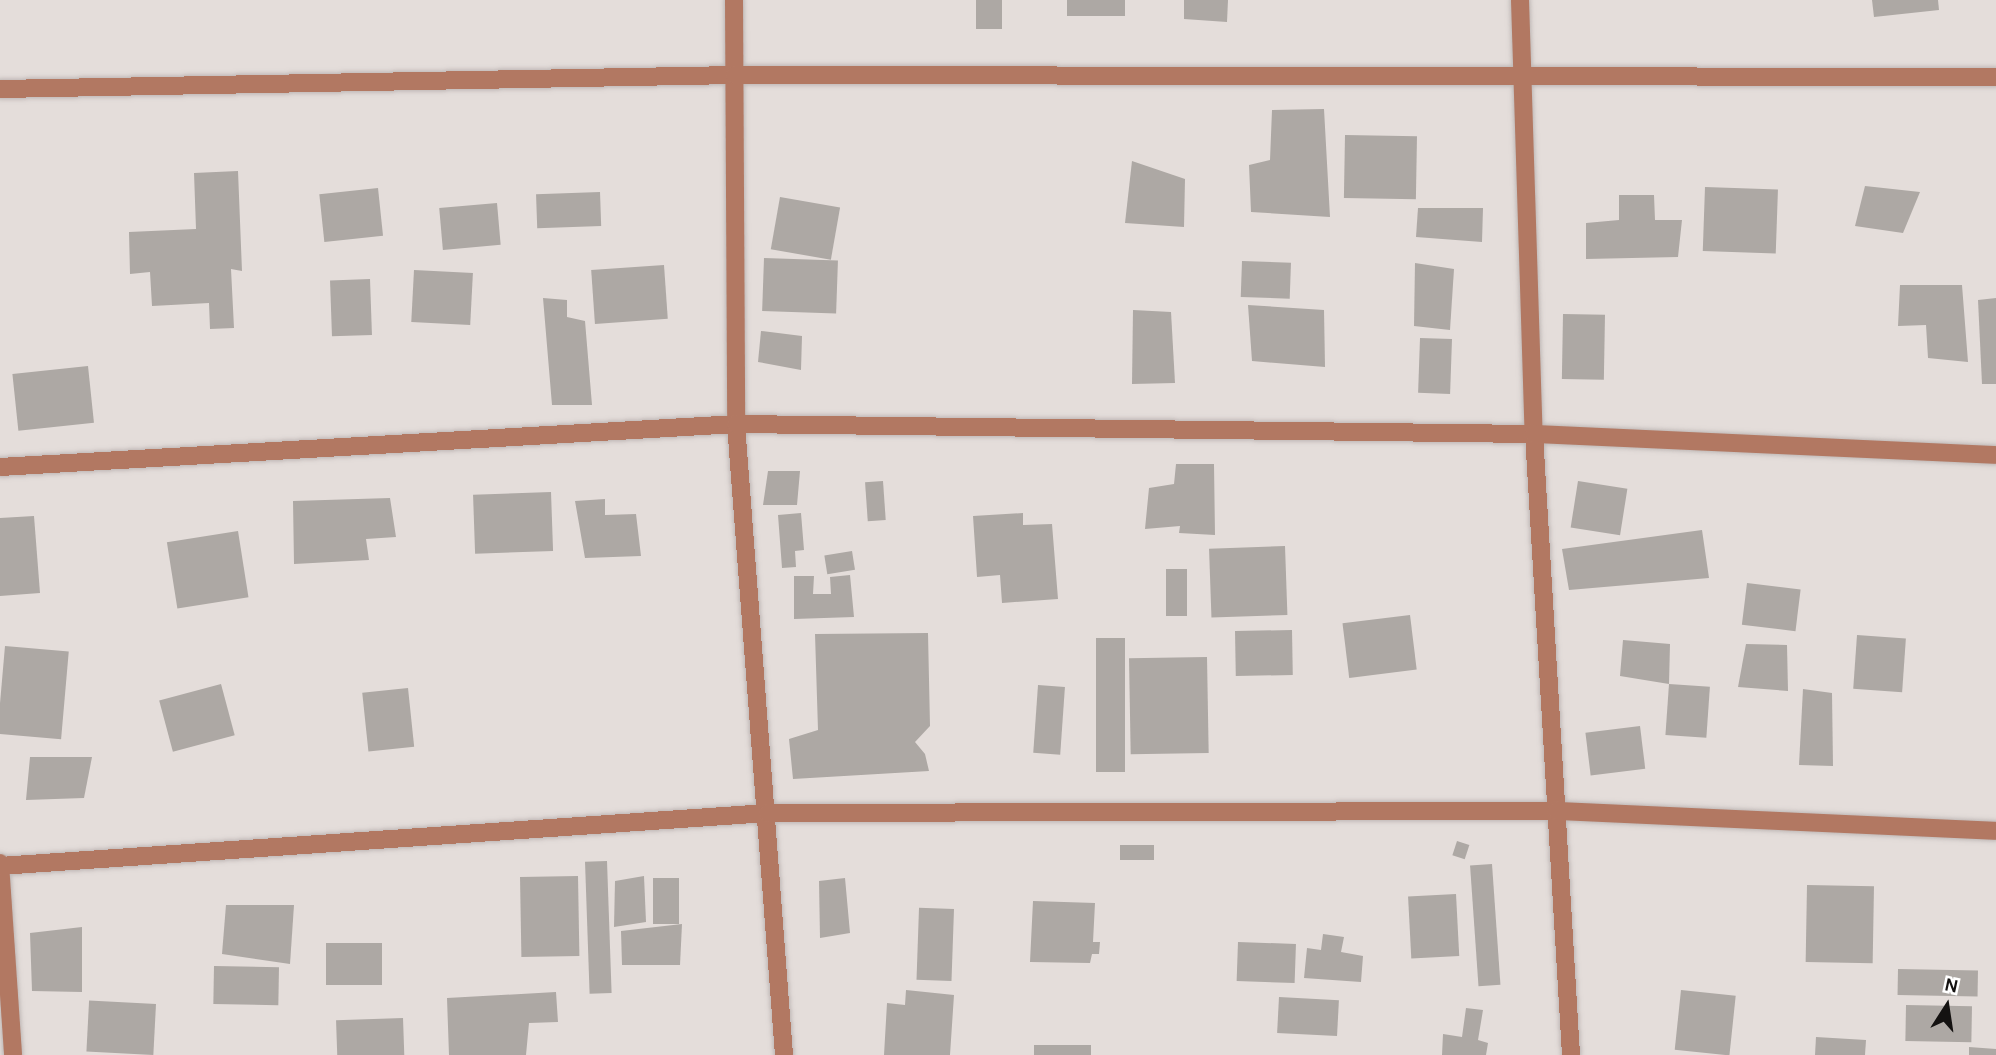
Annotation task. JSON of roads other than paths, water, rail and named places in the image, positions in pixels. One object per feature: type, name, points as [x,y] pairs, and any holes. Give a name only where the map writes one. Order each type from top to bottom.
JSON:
[{"type":"street","points":[[734,0],[736,424],[768,813],[784,1055]]},
{"type":"street","points":[[1520,0],[1534,434],[1571,1055]]},
{"type":"street","points":[[0,89],[735,75],[1996,77]]},
{"type":"street","points":[[0,467],[736,424],[1534,434],[1996,455]]},
{"type":"street","points":[[13,1055],[0,865],[768,813],[1557,811],[1996,831]]}]
